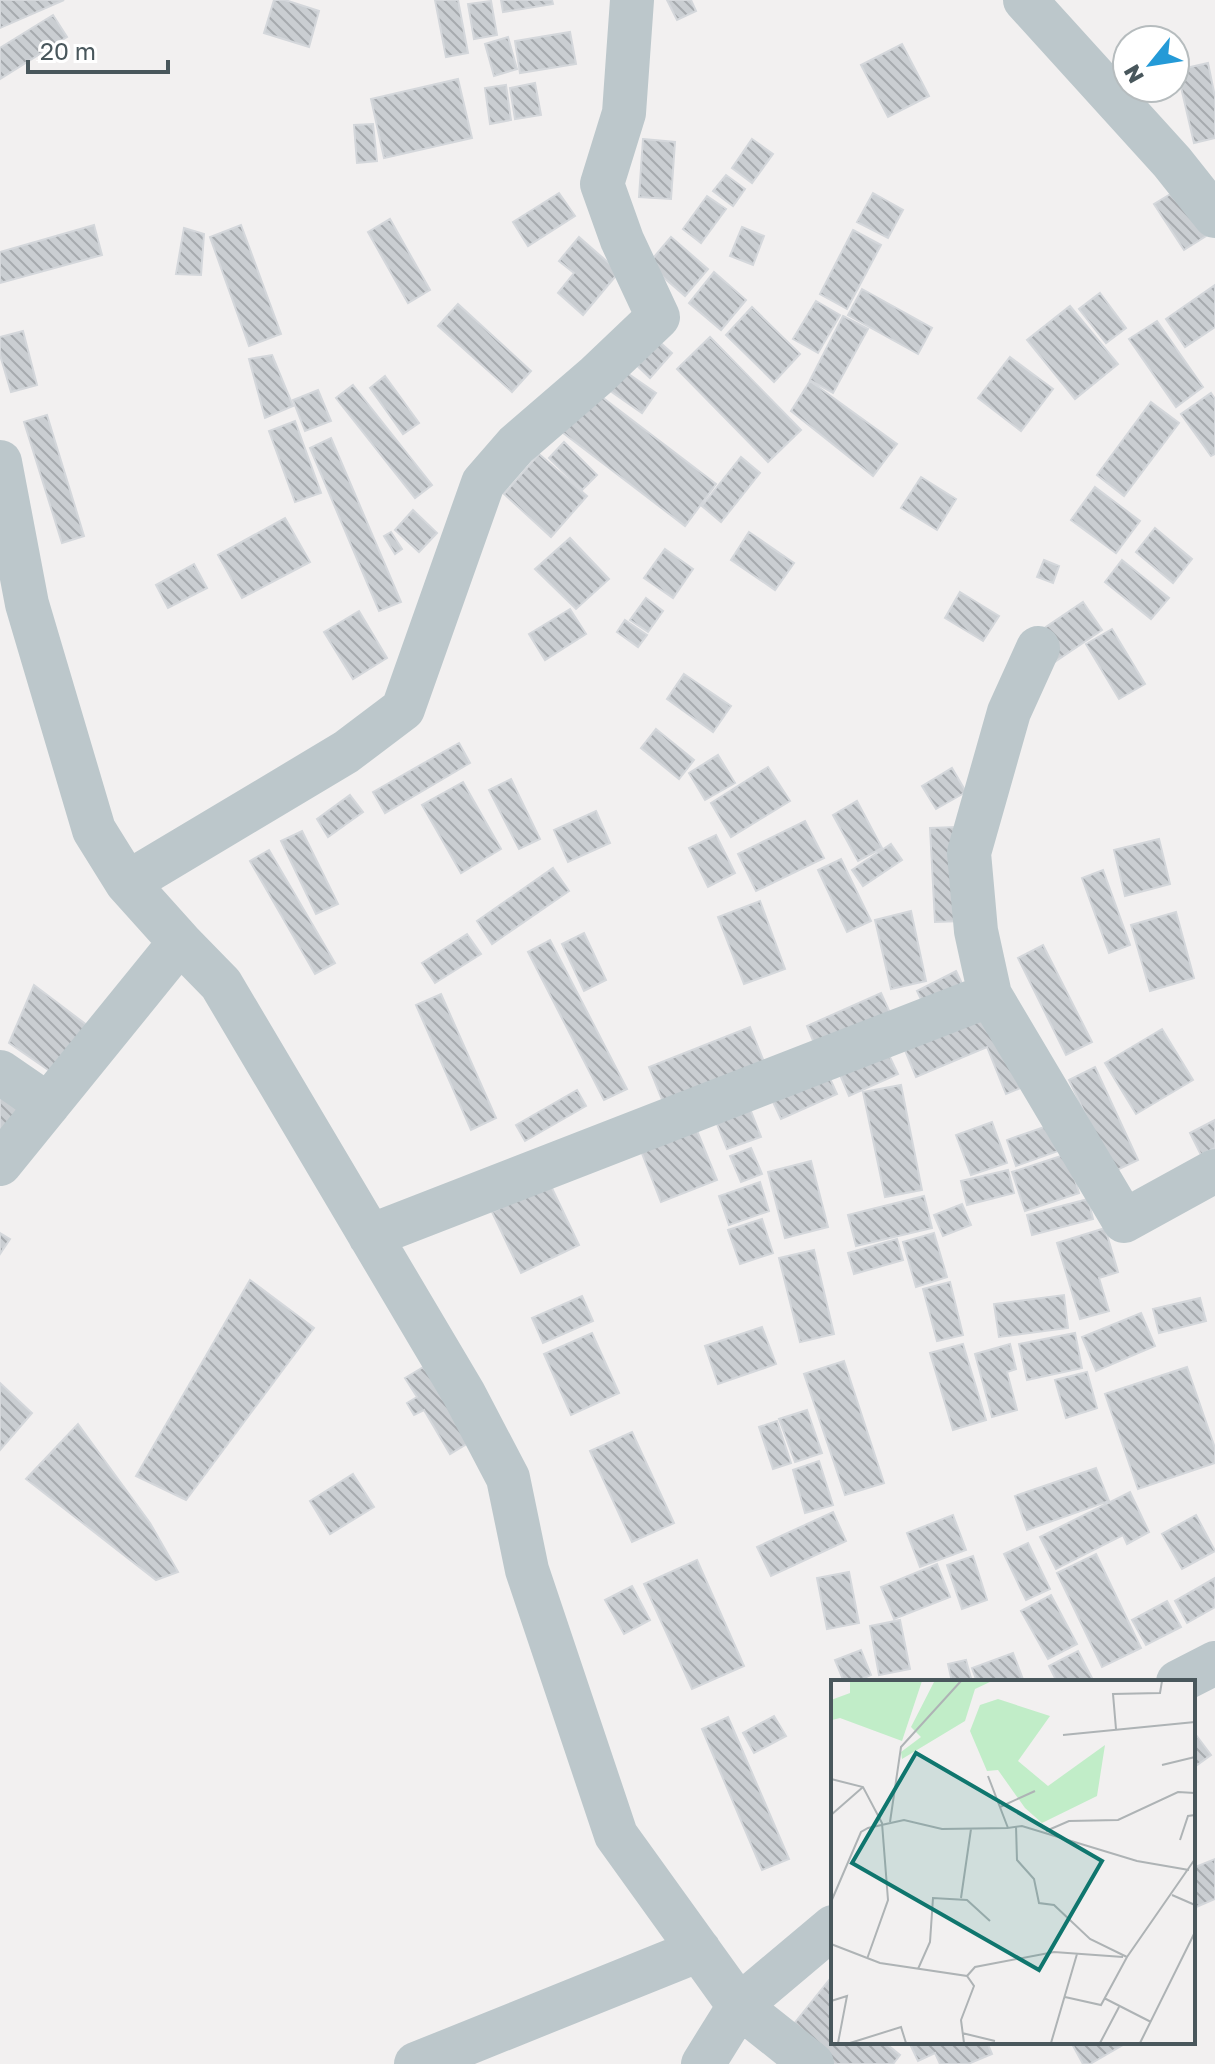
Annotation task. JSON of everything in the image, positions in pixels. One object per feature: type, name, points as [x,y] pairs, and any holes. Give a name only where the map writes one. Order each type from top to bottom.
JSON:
[{"type":"street","points":[[127,883],[346,752],[403,709],[483,483],[516,445],[658,317],[622,240],[602,184],[624,113],[632,0]]},
{"type":"street","points":[[1025,0],[1172,162],[1215,216]]},
{"type":"street","points":[[0,462],[13,596],[94,830],[127,883],[221,984],[464,1394],[508,1478],[527,1570],[616,1835],[739,2006],[812,2064]]},
{"type":"street","points":[[1038,648],[1009,712],[969,853],[976,931],[990,995],[1124,1221],[1215,1171]]},
{"type":"street","points":[[0,1164],[180,942]]},
{"type":"street","points":[[370,1236],[990,995]]},
{"type":"street","points":[[0,1072],[48,1105]]},
{"type":"street","points":[[1182,1680],[1215,1663]]},
{"type":"street","points":[[703,2064],[739,2006],[831,1929]]},
{"type":"street","points":[[416,2064],[699,1950]]},
{"type":"building","points":[[0,0],[64,0],[0,28]]},
{"type":"building","points":[[274,0],[285,0],[319,11],[309,47],[264,33]]},
{"type":"building","points":[[435,0],[458,0],[468,53],[446,57]]},
{"type":"building","points":[[501,0],[552,0],[553,4],[503,12]]},
{"type":"building","points":[[667,0],[691,0],[696,11],[677,20]]},
{"type":"building","points":[[491,1],[497,35],[474,39],[468,4]]},
{"type":"building","points":[[53,15],[67,37],[0,79],[0,48]]},
{"type":"building","points":[[570,32],[576,64],[520,73],[515,41]]},
{"type":"building","points":[[508,37],[517,69],[494,76],[485,44]]},
{"type":"building","points":[[902,44],[929,96],[888,117],[861,65]]},
{"type":"building","points":[[1208,63],[1215,97],[1215,138],[1194,143],[1185,104],[1191,104],[1191,67]]},
{"type":"building","points":[[458,79],[472,138],[384,158],[371,99]]},
{"type":"building","points":[[535,83],[541,115],[515,119],[510,88]]},
{"type":"building","points":[[506,85],[511,120],[490,124],[485,88]]},
{"type":"building","points":[[373,124],[377,161],[357,163],[354,125]]},
{"type":"building","points":[[643,139],[675,142],[671,199],[639,197]]},
{"type":"building","points":[[752,139],[773,154],[752,183],[732,168]]},
{"type":"building","points":[[726,175],[745,189],[733,206],[713,191]]},
{"type":"building","points":[[1182,187],[1211,233],[1184,250],[1154,204]]},
{"type":"building","points":[[559,193],[575,216],[528,246],[513,222]]},
{"type":"building","points":[[873,193],[903,210],[888,238],[857,222]]},
{"type":"building","points":[[707,196],[726,209],[701,243],[683,229]]},
{"type":"building","points":[[390,219],[430,290],[408,303],[368,232]]},
{"type":"building","points":[[94,225],[102,255],[0,283],[0,252]]},
{"type":"building","points":[[241,225],[281,334],[249,346],[210,237]]},
{"type":"building","points":[[742,227],[764,236],[753,265],[730,256]]},
{"type":"building","points":[[184,228],[204,234],[201,275],[176,274]]},
{"type":"building","points":[[853,230],[881,245],[847,309],[820,294]]},
{"type":"building","points":[[579,237],[619,272],[583,315],[558,293],[574,273],[559,261]]},
{"type":"building","points":[[671,237],[708,269],[685,296],[648,264]]},
{"type":"building","points":[[714,272],[746,300],[721,330],[689,303]]},
{"type":"building","points":[[1215,285],[1215,327],[1185,347],[1166,319]]},
{"type":"building","points":[[862,289],[932,328],[918,354],[848,315]]},
{"type":"building","points":[[1100,293],[1126,328],[1106,343],[1079,309]]},
{"type":"building","points":[[816,301],[840,315],[818,353],[793,339]]},
{"type":"building","points":[[458,304],[531,371],[512,392],[438,326]]},
{"type":"building","points":[[1070,306],[1118,364],[1075,399],[1027,340]]},
{"type":"building","points":[[752,307],[800,354],[774,382],[726,335]]},
{"type":"building","points":[[843,316],[868,329],[833,393],[810,380]]},
{"type":"building","points":[[1157,321],[1203,387],[1176,407],[1129,339]]},
{"type":"building","points":[[23,331],[37,385],[11,392],[0,355],[0,337]]},
{"type":"building","points":[[653,336],[672,353],[650,378],[631,360]]},
{"type":"building","points":[[710,337],[801,430],[768,462],[677,369]]},
{"type":"building","points":[[272,355],[293,406],[265,418],[249,359]]},
{"type":"building","points":[[1010,357],[1053,389],[1021,431],[978,398]]},
{"type":"building","points":[[620,368],[656,393],[642,413],[606,388]]},
{"type":"building","points":[[385,376],[419,423],[403,434],[370,388]]},
{"type":"building","points":[[810,381],[897,444],[873,476],[791,411]]},
{"type":"building","points":[[353,385],[432,485],[415,498],[336,398]]},
{"type":"building","points":[[318,390],[331,421],[305,431],[293,400]]},
{"type":"building","points":[[594,391],[716,484],[685,526],[562,432]]},
{"type":"building","points":[[1211,393],[1215,399],[1215,454],[1211,456],[1181,414]]},
{"type":"building","points":[[1151,402],[1179,423],[1124,496],[1097,475]]},
{"type":"building","points":[[47,415],[84,536],[62,543],[24,422]]},
{"type":"building","points":[[295,421],[321,493],[295,502],[269,431]]},
{"type":"building","points":[[331,438],[401,602],[379,611],[310,448]]},
{"type":"building","points":[[564,442],[597,475],[582,490],[549,458]]},
{"type":"building","points":[[539,454],[587,496],[551,537],[504,494]]},
{"type":"building","points":[[741,457],[760,473],[721,522],[702,506]]},
{"type":"building","points":[[921,477],[956,499],[937,530],[901,508]]},
{"type":"building","points":[[1095,487],[1140,521],[1116,553],[1071,520]]},
{"type":"building","points":[[413,510],[437,533],[419,552],[395,530]]},
{"type":"building","points":[[285,518],[310,562],[242,598],[218,555]]},
{"type":"building","points":[[1155,528],[1192,559],[1173,583],[1136,552]]},
{"type":"building","points":[[391,532],[402,549],[395,554],[384,536]]},
{"type":"building","points":[[749,532],[794,563],[775,590],[731,560]]},
{"type":"building","points":[[570,538],[609,579],[576,609],[535,569]]},
{"type":"building","points":[[665,549],[693,569],[673,598],[644,578]]},
{"type":"building","points":[[1044,560],[1059,566],[1053,583],[1037,577]]},
{"type":"building","points":[[1122,560],[1169,598],[1151,619],[1105,582]]},
{"type":"building","points":[[194,564],[207,588],[168,608],[156,585]]},
{"type":"building","points":[[960,592],[999,616],[983,641],[945,618]]},
{"type":"building","points":[[646,598],[663,611],[648,632],[630,620]]},
{"type":"building","points":[[1083,602],[1102,630],[1053,663],[1034,635]]},
{"type":"building","points":[[570,609],[586,634],[545,660],[529,634]]},
{"type":"building","points":[[359,611],[387,658],[353,679],[324,632]]},
{"type":"building","points":[[625,620],[647,635],[638,647],[617,632]]},
{"type":"building","points":[[1112,629],[1145,684],[1119,699],[1086,644]]},
{"type":"building","points":[[684,674],[731,706],[713,732],[667,699]]},
{"type":"building","points":[[656,729],[694,760],[679,779],[641,748]]},
{"type":"building","points":[[459,743],[470,763],[385,813],[373,792]]},
{"type":"building","points":[[718,755],[735,783],[705,800],[689,773]]},
{"type":"building","points":[[768,767],[790,801],[731,837],[711,803]]},
{"type":"building","points":[[952,768],[966,792],[936,809],[922,786]]},
{"type":"building","points":[[511,779],[540,839],[519,849],[489,790]]},
{"type":"building","points":[[463,782],[501,849],[461,873],[422,805]]},
{"type":"building","points":[[350,795],[363,812],[328,837],[317,819]]},
{"type":"building","points":[[857,801],[882,848],[858,861],[833,815]]},
{"type":"building","points":[[596,811],[610,843],[568,862],[554,830]]},
{"type":"building","points":[[805,821],[824,858],[756,891],[738,854]]},
{"type":"building","points":[[957,827],[962,921],[935,922],[930,828]]},
{"type":"building","points":[[302,831],[338,904],[316,914],[281,841]]},
{"type":"building","points":[[716,835],[735,873],[708,887],[689,848]]},
{"type":"building","points":[[1159,839],[1170,884],[1125,896],[1114,850]]},
{"type":"building","points":[[891,844],[902,860],[863,886],[852,870]]},
{"type":"building","points":[[269,850],[335,963],[315,974],[250,861]]},
{"type":"building","points":[[841,859],[871,921],[847,932],[818,870]]},
{"type":"building","points":[[553,868],[569,891],[492,944],[477,921]]},
{"type":"building","points":[[1103,870],[1130,945],[1109,953],[1082,878]]},
{"type":"building","points":[[760,901],[785,969],[744,984],[718,917]]},
{"type":"building","points":[[911,911],[926,981],[891,989],[875,920]]},
{"type":"building","points":[[1176,912],[1194,978],[1150,991],[1131,925]]},
{"type":"building","points":[[584,933],[606,980],[584,991],[562,944]]},
{"type":"building","points":[[467,934],[481,954],[435,983],[422,963]]},
{"type":"building","points":[[550,940],[627,1089],[604,1100],[528,952]]},
{"type":"building","points":[[1043,945],[1092,1042],[1066,1055],[1018,958]]},
{"type":"building","points":[[956,971],[966,992],[927,1012],[917,991]]},
{"type":"building","points":[[34,985],[92,1029],[54,1074],[9,1043]]},
{"type":"building","points":[[881,993],[891,1015],[816,1048],[807,1026]]},
{"type":"building","points":[[441,994],[496,1118],[471,1130],[416,1005]]},
{"type":"building","points":[[1009,999],[1042,1079],[1006,1094],[987,1047],[916,1077],[902,1043]]},
{"type":"building","points":[[750,1027],[764,1062],[663,1102],[649,1067]]},
{"type":"building","points":[[1162,1029],[1193,1080],[1136,1114],[1105,1063]]},
{"type":"building","points":[[886,1049],[898,1074],[849,1096],[838,1070]]},
{"type":"building","points":[[822,1061],[837,1094],[781,1119],[766,1087]]},
{"type":"building","points":[[1095,1067],[1138,1160],[1113,1172],[1069,1080]]},
{"type":"building","points":[[901,1085],[922,1190],[885,1197],[863,1092]]},
{"type":"building","points":[[0,1089],[24,1102],[8,1133],[0,1128]]},
{"type":"building","points":[[577,1090],[586,1106],[525,1141],[516,1125]]},
{"type":"building","points":[[745,1096],[761,1137],[727,1149],[711,1109]]},
{"type":"building","points":[[689,1111],[717,1180],[661,1202],[634,1133]]},
{"type":"building","points":[[1215,1120],[1215,1148],[1201,1155],[1190,1133]]},
{"type":"building","points":[[992,1122],[1007,1163],[971,1175],[956,1135]]},
{"type":"building","points":[[1053,1124],[1061,1150],[1016,1166],[1007,1140]]},
{"type":"building","points":[[751,1148],[762,1174],[741,1182],[730,1156]]},
{"type":"building","points":[[1067,1154],[1079,1193],[1025,1211],[1012,1172]]},
{"type":"building","points":[[811,1161],[828,1227],[785,1238],[768,1172]]},
{"type":"building","points":[[1008,1170],[1014,1193],[967,1205],[961,1181]]},
{"type":"building","points":[[760,1182],[769,1211],[729,1225],[719,1196]]},
{"type":"building","points":[[550,1184],[579,1245],[521,1273],[492,1212]]},
{"type":"building","points":[[924,1196],[932,1228],[856,1246],[848,1215]]},
{"type":"building","points":[[1088,1199],[1093,1219],[1032,1235],[1027,1215]]},
{"type":"building","points":[[962,1204],[971,1225],[943,1236],[934,1215]]},
{"type":"building","points":[[762,1219],[773,1253],[740,1264],[728,1230]]},
{"type":"building","points":[[1105,1228],[1118,1272],[1099,1278],[1109,1311],[1080,1319],[1057,1243]]},
{"type":"building","points":[[0,1233],[10,1239],[0,1254]]},
{"type":"building","points":[[934,1233],[947,1277],[916,1287],[903,1242]]},
{"type":"building","points":[[897,1239],[903,1260],[854,1274],[848,1253]]},
{"type":"building","points":[[814,1250],[834,1334],[800,1342],[779,1258]]},
{"type":"building","points":[[250,1280],[314,1328],[186,1500],[136,1476]]},
{"type":"building","points":[[950,1282],[963,1335],[937,1341],[923,1289]]},
{"type":"building","points":[[1064,1295],[1068,1328],[999,1337],[994,1304]]},
{"type":"building","points":[[582,1296],[593,1321],[543,1343],[532,1318]]},
{"type":"building","points":[[1200,1298],[1206,1321],[1159,1333],[1153,1309]]},
{"type":"building","points":[[1141,1313],[1155,1346],[1096,1371],[1082,1337]]},
{"type":"building","points":[[762,1327],[776,1364],[718,1384],[705,1346]]},
{"type":"building","points":[[592,1333],[619,1393],[571,1415],[544,1354]]},
{"type":"building","points":[[1075,1333],[1082,1368],[1027,1380],[1019,1344]]},
{"type":"building","points":[[963,1344],[986,1420],[953,1430],[930,1353]]},
{"type":"building","points":[[1010,1344],[1016,1369],[1007,1372],[1017,1410],[992,1417],[975,1354]]},
{"type":"building","points":[[435,1360],[480,1436],[450,1454],[424,1410],[414,1415],[407,1403],[417,1397],[405,1378]]},
{"type":"building","points":[[844,1361],[884,1483],[845,1495],[804,1374]]},
{"type":"building","points":[[1187,1367],[1215,1448],[1215,1463],[1138,1489],[1105,1394]]},
{"type":"building","points":[[1087,1372],[1097,1408],[1066,1418],[1055,1380]]},
{"type":"building","points":[[0,1383],[32,1413],[0,1450]]},
{"type":"building","points":[[807,1410],[822,1453],[795,1462],[779,1419]]},
{"type":"building","points":[[777,1421],[791,1463],[773,1469],[759,1427]]},
{"type":"building","points":[[78,1424],[150,1523],[178,1572],[156,1580],[26,1479]]},
{"type":"building","points":[[632,1432],[674,1523],[632,1542],[590,1451]]},
{"type":"building","points":[[819,1461],[833,1505],[805,1513],[793,1470]]},
{"type":"building","points":[[1096,1468],[1109,1501],[1027,1530],[1015,1496]]},
{"type":"building","points":[[353,1474],[374,1507],[330,1534],[310,1501]]},
{"type":"building","points":[[1130,1492],[1149,1532],[1127,1544],[1123,1535],[1056,1569],[1040,1537]]},
{"type":"building","points":[[833,1512],[846,1541],[771,1576],[757,1547]]},
{"type":"building","points":[[953,1515],[966,1550],[920,1567],[907,1533]]},
{"type":"building","points":[[1196,1515],[1215,1551],[1182,1569],[1162,1534]]},
{"type":"building","points":[[1028,1543],[1050,1589],[1026,1600],[1004,1554]]},
{"type":"building","points":[[1096,1554],[1141,1648],[1102,1667],[1057,1573]]},
{"type":"building","points":[[973,1556],[987,1600],[962,1609],[947,1565]]},
{"type":"building","points":[[697,1560],[744,1666],[692,1689],[644,1584]]},
{"type":"building","points":[[937,1564],[950,1597],[894,1619],[881,1587]]},
{"type":"building","points":[[849,1572],[859,1623],[827,1629],[817,1578]]},
{"type":"building","points":[[1215,1578],[1215,1607],[1187,1623],[1175,1601]]},
{"type":"building","points":[[632,1586],[650,1620],[624,1634],[605,1600]]},
{"type":"building","points":[[1051,1595],[1077,1644],[1048,1659],[1021,1611]]},
{"type":"building","points":[[1167,1601],[1181,1627],[1146,1645],[1132,1620]]},
{"type":"building","points":[[900,1620],[910,1669],[879,1675],[870,1626]]},
{"type":"building","points":[[861,1650],[871,1675],[860,1680],[843,1680],[835,1660]]},
{"type":"building","points":[[1078,1651],[1093,1680],[1056,1680],[1049,1666]]},
{"type":"building","points":[[1013,1653],[1023,1680],[976,1680],[972,1668]]},
{"type":"building","points":[[966,1660],[971,1680],[952,1680],[948,1664]]},
{"type":"building","points":[[774,1716],[786,1736],[754,1753],[743,1733]]},
{"type":"building","points":[[728,1717],[789,1859],[762,1870],[702,1729]]},
{"type":"building","points":[[1195,1734],[1211,1755],[1195,1767]]},
{"type":"building","points":[[1215,1859],[1215,1899],[1195,1908],[1195,1867]]},
{"type":"building","points":[[831,1978],[831,2044],[886,2044],[900,2055],[893,2064],[831,2064],[789,2030]]},
{"type":"building","points":[[910,2044],[988,2044],[992,2054],[968,2064],[940,2064],[935,2053],[918,2061]]},
{"type":"building","points":[[1072,2044],[1125,2044],[1090,2064],[1083,2064]]}]
